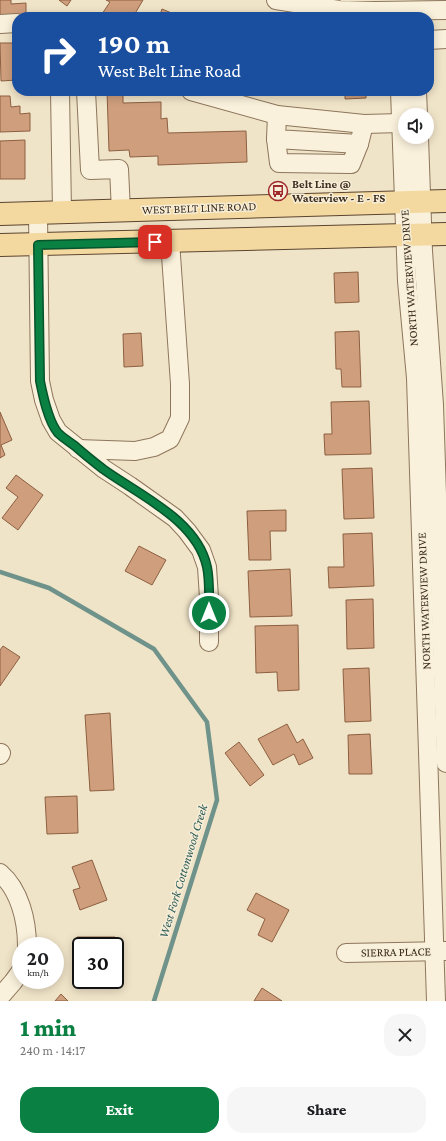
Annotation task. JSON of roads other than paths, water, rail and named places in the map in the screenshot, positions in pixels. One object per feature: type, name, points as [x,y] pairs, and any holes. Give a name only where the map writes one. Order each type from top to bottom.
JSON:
[{"type":"main road","name":"WEST BELT LINE ROAD","points":[[0,214],[446,201]]},
{"type":"main road","points":[[0,245],[446,234]]},
{"type":"street","points":[[276,0],[339,10],[446,10]]},
{"type":"street","points":[[0,24],[12,23]]},
{"type":"street","points":[[434,40],[446,39]]},
{"type":"street","points":[[60,96],[62,212]]},
{"type":"street","points":[[86,96],[90,170]]},
{"type":"street","points":[[209,96],[277,115],[364,124],[398,123]]},
{"type":"street","points":[[400,96],[401,108]]},
{"type":"street","points":[[417,96],[418,108]]},
{"type":"street","points":[[277,115],[276,139],[279,163],[351,164],[359,144],[364,124]]},
{"type":"street","points":[[276,139],[359,144]]},
{"type":"street","points":[[404,144],[412,202]]},
{"type":"street","points":[[412,202],[418,144]]},
{"type":"street","points":[[61,180],[90,170],[119,169],[121,211]]},
{"type":"street","name":"NORTH WATERVIEW DRIVE","points":[[412,202],[414,235],[434,405],[446,763]]},
{"type":"street","points":[[38,213],[40,381],[44,400],[51,420],[58,432],[104,470],[130,486],[175,518],[201,550],[207,568],[209,642]]},
{"type":"street","name":"NORTH WATERVIEW DRIVE","points":[[414,235],[407,281],[416,378],[440,951],[436,1001]]},
{"type":"street","points":[[78,449],[135,451],[154,447],[170,439],[180,418],[180,384],[170,241]]},
{"type":"street","points":[[0,873],[6,879],[20,902],[27,930],[27,937]]},
{"type":"street","name":"SIERRA PLACE","points":[[346,954],[440,951]]},
{"type":"street","points":[[0,997],[12,983]]},
{"type":"waterway","name":"West Fork Cottonwood Creek","points":[[0,572],[49,588],[154,649],[207,722],[217,800],[154,1001]]},
{"type":"place","name":"Belt Line @ Waterview - E - FS","points":[[278,191]]}]
